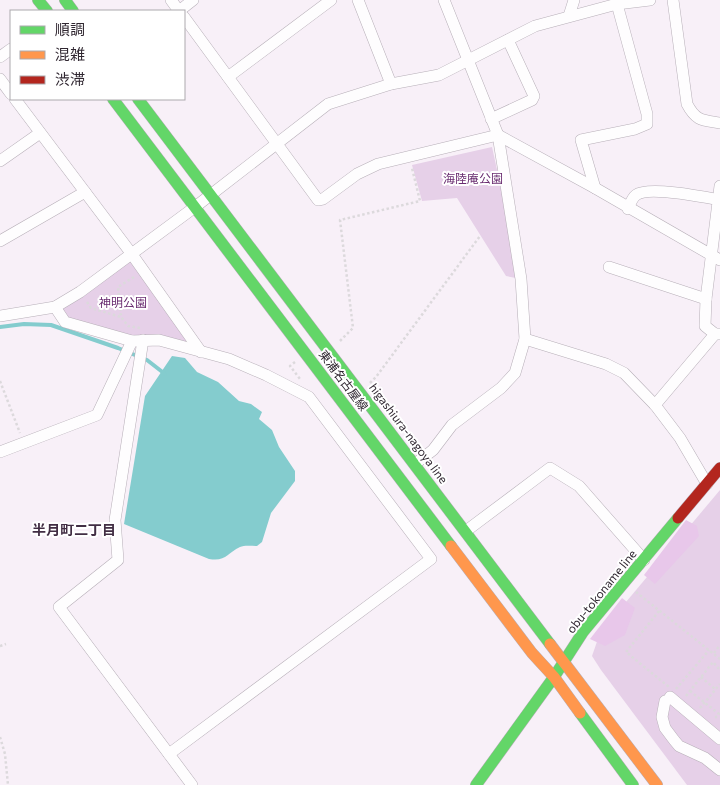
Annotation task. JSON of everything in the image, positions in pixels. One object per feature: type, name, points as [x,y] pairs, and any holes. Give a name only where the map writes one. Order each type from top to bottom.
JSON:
[{"type":"main road","points":[[38,0],[46,10]]},
{"type":"main road","name":"東浦名古屋線","points":[[114,100],[532,653],[554,678]]},
{"type":"main road","name":"higashiura-nagoya line","points":[[139,100],[657,785]]},
{"type":"main road","name":"obu-tokoname line","points":[[476,785],[554,678],[583,632],[720,468]]},
{"type":"main road","points":[[554,678],[633,785]]},
{"type":"street","points":[[180,10],[193,0]]},
{"type":"street","points":[[228,77],[331,0]]},
{"type":"street","points":[[358,0],[391,84]]},
{"type":"street","points":[[415,464],[433,450],[452,425],[501,388],[515,374],[525,339],[521,278],[498,135],[444,0]]},
{"type":"street","points":[[569,16],[574,0]]},
{"type":"street","points":[[0,316],[55,306],[80,292],[195,207],[328,104],[391,84],[439,75],[535,26],[617,4],[650,0]]},
{"type":"street","points":[[673,0],[687,104],[692,113],[700,120],[720,123]]},
{"type":"street","points":[[595,188],[582,140],[635,129],[647,124],[647,114],[617,4]]},
{"type":"street","points":[[185,18],[318,200],[323,199],[357,174],[378,164],[498,135],[595,188],[628,209],[716,258]]},
{"type":"street","points":[[491,119],[532,100],[534,96],[508,40]]},
{"type":"street","points":[[0,79],[10,93]]},
{"type":"street","points":[[16,100],[131,253],[201,352]]},
{"type":"street","points":[[0,161],[40,133]]},
{"type":"street","points":[[655,405],[718,334],[705,326],[706,299],[716,258],[720,186]]},
{"type":"street","points":[[0,241],[85,192]]},
{"type":"street","points":[[628,209],[634,196],[641,192],[667,192],[719,200]]},
{"type":"street","points":[[609,267],[706,299]]},
{"type":"street","points":[[55,306],[66,322],[159,340],[229,359],[309,397],[431,559],[169,754]]},
{"type":"street","points":[[0,452],[97,415],[140,337]]},
{"type":"street","points":[[140,337],[115,520],[118,560],[58,607],[192,785]]},
{"type":"street","points":[[525,339],[606,364],[624,373],[655,405],[680,438],[707,484]]},
{"type":"street","points":[[466,531],[550,468],[579,486],[644,560]]},
{"type":"street","points":[[720,739],[679,704],[667,699],[662,717],[664,728],[680,746],[705,758],[720,770]]},
{"type":"path","points":[[328,351],[346,337],[353,328],[340,220],[420,201],[410,156]]},
{"type":"path","points":[[360,392],[376,378],[480,236]]},
{"type":"path","points":[[140,337],[121,317],[118,287],[143,270]]},
{"type":"path","points":[[80,292],[91,308],[121,317]]},
{"type":"path","points":[[297,361],[290,366],[306,387],[303,394]]},
{"type":"path","points":[[0,381],[20,433],[21,444]]},
{"type":"path","points":[[625,583],[720,659]]},
{"type":"path","points":[[659,611],[626,652],[674,691],[710,650]]},
{"type":"path","points":[[0,646],[6,644]]},
{"type":"path","points":[[714,653],[720,645]]},
{"type":"path","points":[[679,704],[713,662],[720,670]]},
{"type":"path","points":[[701,677],[715,690]]},
{"type":"path","points":[[0,737],[5,754],[8,785]]},
{"type":"green space","name":"海陸庵公園","points":[[492,147],[521,279],[506,276],[457,198],[422,201],[412,165]]},
{"type":"green space","name":"神明公園","points":[[131,253],[201,352],[65,322],[55,307]]},
{"type":"green space","points":[[720,490],[720,785],[687,785],[592,656],[600,633]]},
{"type":"shaded area","points":[[686,520],[697,526],[699,536],[655,584],[644,575]]},
{"type":"shaded area","points":[[622,598],[635,608],[625,635],[605,646],[590,639]]},
{"type":"water","points":[[172,356],[185,358],[197,372],[218,382],[239,401],[251,404],[262,412],[259,419],[272,430],[279,447],[295,471],[295,481],[271,513],[262,542],[257,546],[240,547],[223,558],[215,560],[124,524],[145,396]]},
{"type":"waterway","points":[[0,327],[24,324],[51,325],[147,360],[165,374]]},
{"type":"traffic: fast","points":[[38,0],[46,10]]},
{"type":"traffic: fast","points":[[65,0],[72,10]]},
{"type":"traffic: fast","points":[[114,100],[451,546]]},
{"type":"traffic: fast","points":[[139,100],[550,644]]},
{"type":"traffic: fast","points":[[476,785],[554,677],[583,632],[678,518]]},
{"type":"traffic: fast","points":[[580,713],[633,785]]},
{"type":"traffic: slow","points":[[451,546],[580,713]]},
{"type":"traffic: slow","points":[[550,644],[657,785]]},
{"type":"traffic: jam","points":[[678,518],[720,468]]},
{"type":"district","name":"半月町二丁目","points":[[74,529]]}]
